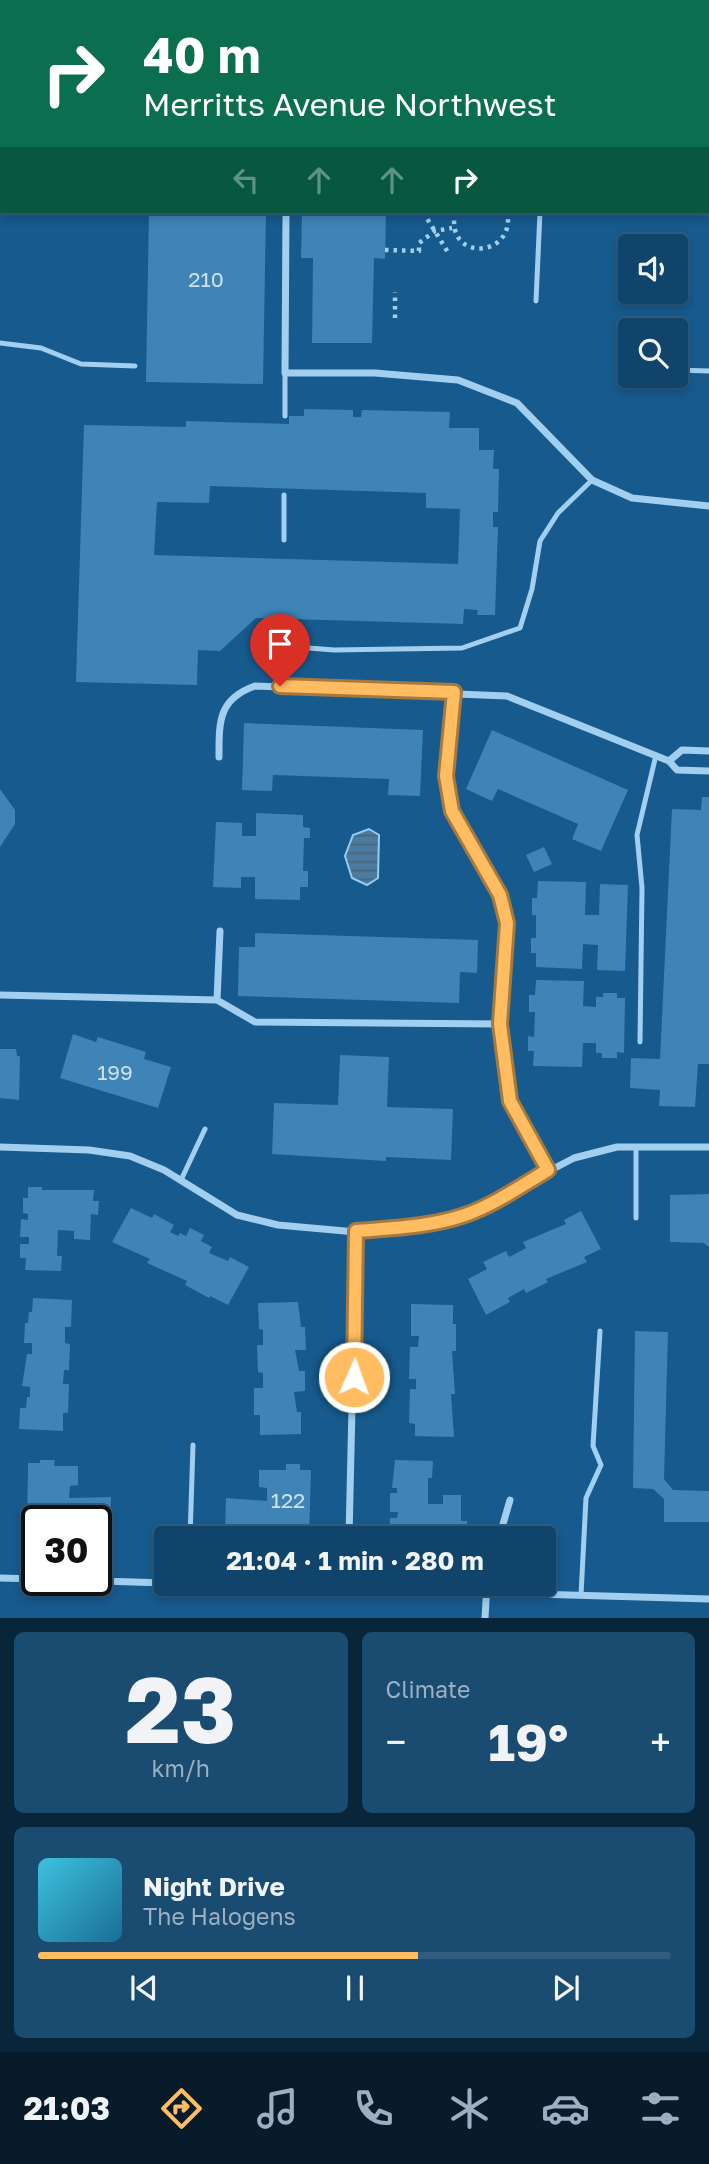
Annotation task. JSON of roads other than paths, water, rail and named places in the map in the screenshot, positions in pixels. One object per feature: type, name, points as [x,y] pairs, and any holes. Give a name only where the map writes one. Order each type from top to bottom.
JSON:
[{"type":"street","points":[[286,214],[285,373],[375,373],[458,380],[517,403],[592,480],[632,498],[709,506]]},
{"type":"street","points":[[219,757],[219,729],[226,703],[237,692],[255,686],[507,696],[656,755],[669,761],[677,770],[709,771]]},
{"type":"street","points":[[454,692],[446,776],[452,811],[500,895],[507,923],[500,1024],[510,1101],[548,1170]]},
{"type":"street","points":[[669,761],[682,750],[709,751]]},
{"type":"street","points":[[217,1000],[220,931]]},
{"type":"street","points":[[0,995],[217,1000],[255,1022],[500,1024]]},
{"type":"street","points":[[0,1147],[89,1150],[130,1156],[181,1181],[237,1214],[278,1225],[356,1231],[410,1227],[465,1215],[574,1158],[617,1147],[709,1147]]},
{"type":"street","points":[[349,1526],[356,1231]]},
{"type":"street","points":[[502,1526],[510,1500]]},
{"type":"street","points":[[0,1578],[21,1579]]},
{"type":"street","points":[[112,1581],[154,1583]]},
{"type":"street","points":[[556,1593],[709,1599]]},
{"type":"street","points":[[485,1618],[486,1596]]},
{"type":"lane","points":[[536,301],[540,214]]},
{"type":"lane","points":[[0,343],[41,348],[81,364],[135,366]]},
{"type":"lane","points":[[688,370],[709,371]]},
{"type":"lane","points":[[285,373],[285,416]]},
{"type":"lane","points":[[284,622],[283,646],[334,650],[462,648],[520,628],[533,589],[540,541],[558,513],[592,480]]},
{"type":"lane","points":[[284,495],[284,540]]},
{"type":"lane","points":[[640,1042],[642,888],[637,835],[656,755]]},
{"type":"lane","points":[[181,1181],[205,1129]]},
{"type":"lane","points":[[636,1147],[636,1218]]},
{"type":"lane","points":[[581,1595],[586,1498],[601,1465],[593,1446],[600,1331]]},
{"type":"lane","points":[[190,1526],[193,1445]]}]
